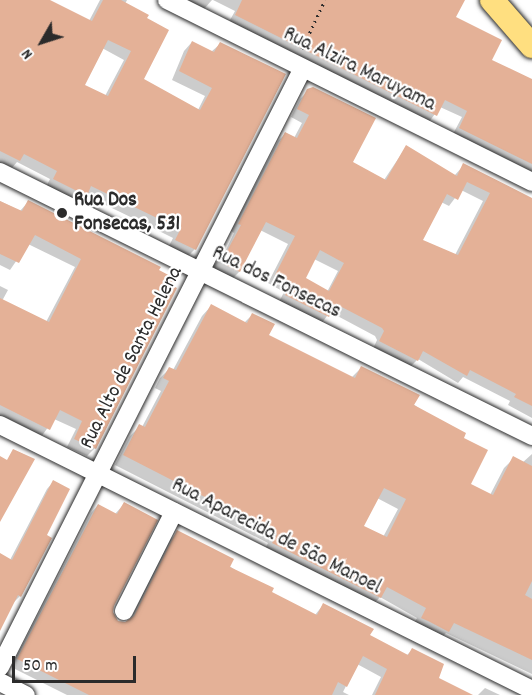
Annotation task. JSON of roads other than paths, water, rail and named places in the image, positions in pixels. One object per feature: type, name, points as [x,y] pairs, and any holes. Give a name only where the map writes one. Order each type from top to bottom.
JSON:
[{"type":"main road","points":[[492,0],[532,46]]},
{"type":"street","name":"Rua Alzira Maruyama","points":[[167,0],[532,182]]},
{"type":"street","name":"Rua Alto de Santa Helena","points":[[0,667],[201,271],[299,66]]},
{"type":"street","name":"Rua dos Fonsecas","points":[[0,172],[532,436]]},
{"type":"street","name":"Rua Aparecida de São Manoel","points":[[0,425],[532,690]]},
{"type":"street","points":[[124,611],[174,512]]},
{"type":"street","points":[[0,682],[26,695]]},
{"type":"place","name":"Rua Dos Fonsecas, 531","points":[[62,213]]}]
